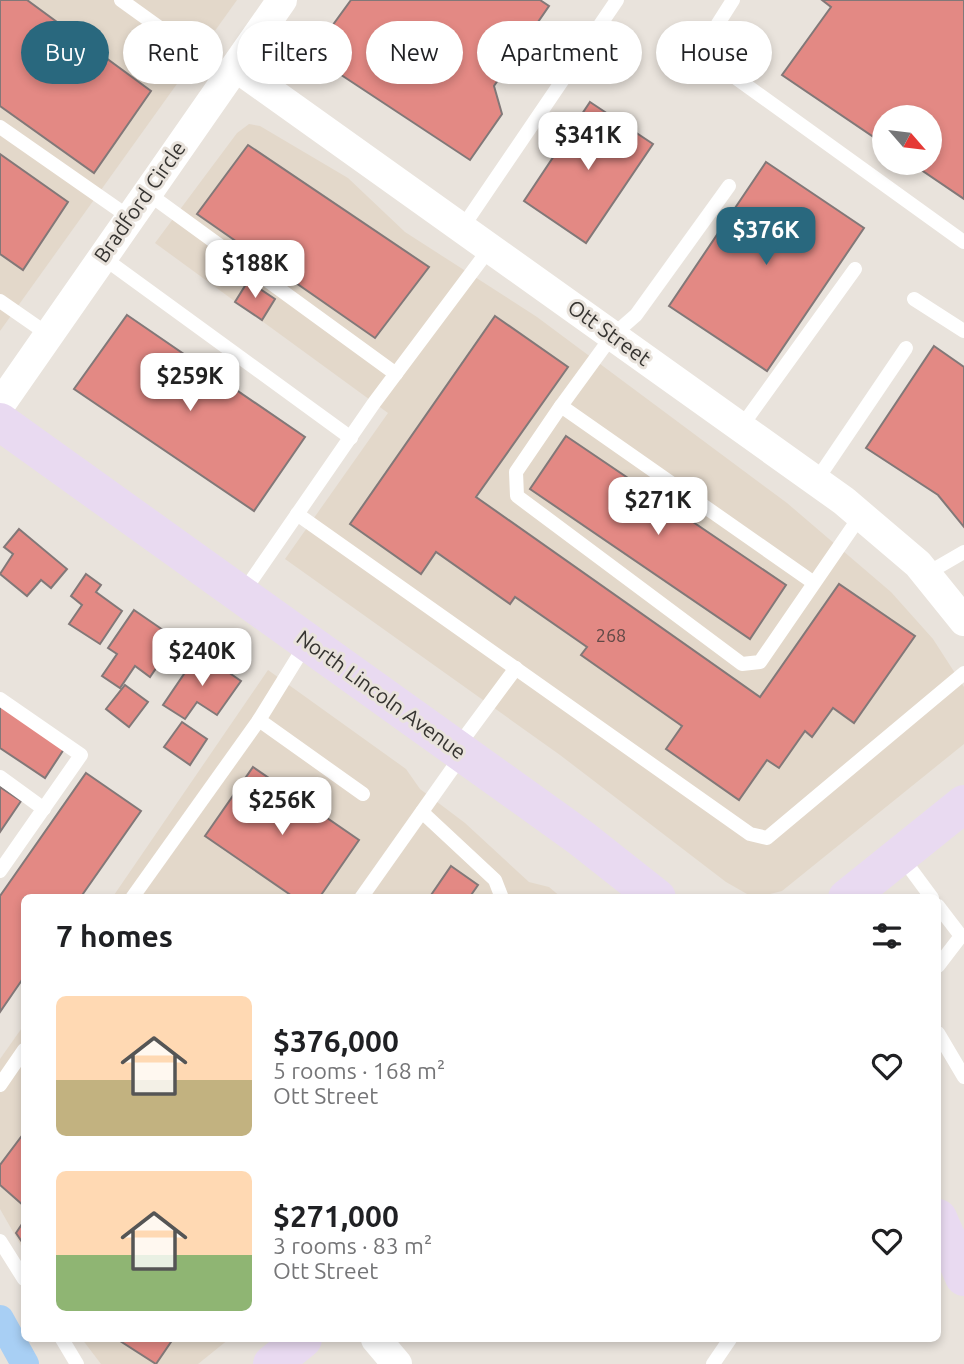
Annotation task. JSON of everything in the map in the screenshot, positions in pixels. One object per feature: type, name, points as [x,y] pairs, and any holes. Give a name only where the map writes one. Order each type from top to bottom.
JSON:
[{"type":"main road","name":"North Lincoln Avenue","points":[[0,422],[632,875],[653,894]]},
{"type":"main road","points":[[852,894],[964,804]]},
{"type":"main road","points":[[941,1225],[964,1277]]},
{"type":"main road","points":[[272,1364],[299,1342]]},
{"type":"street","name":"Bradford Circle","points":[[0,405],[101,256],[232,72],[276,2]]},
{"type":"street","name":"Ott Street","points":[[232,72],[462,228],[816,481],[861,515],[926,574],[964,621]]},
{"type":"street","points":[[379,1342],[397,1364]]},
{"type":"lane","points":[[121,0],[232,72]]},
{"type":"lane","points":[[462,228],[617,0]]},
{"type":"lane","points":[[733,0],[700,52],[964,242]]},
{"type":"lane","points":[[0,127],[129,217]]},
{"type":"lane","points":[[729,186],[636,315],[612,336],[561,406],[516,472],[517,496],[743,664],[760,662],[861,515]]},
{"type":"lane","points":[[146,192],[396,374]]},
{"type":"lane","points":[[241,595],[396,374],[490,248]]},
{"type":"lane","points":[[101,256],[351,438]]},
{"type":"lane","points":[[741,427],[855,269]]},
{"type":"lane","points":[[914,299],[964,331]]},
{"type":"lane","points":[[0,301],[49,335]]},
{"type":"lane","points":[[816,481],[906,348]]},
{"type":"lane","points":[[561,406],[814,583]]},
{"type":"lane","points":[[297,514],[750,834],[767,838],[964,673]]},
{"type":"lane","points":[[926,574],[964,552]]},
{"type":"lane","points":[[135,894],[259,720],[307,643]]},
{"type":"lane","points":[[364,894],[422,812],[459,751],[516,668]]},
{"type":"lane","points":[[0,699],[81,755],[3,862]]},
{"type":"lane","points":[[259,720],[363,794]]},
{"type":"lane","points":[[0,777],[44,809]]},
{"type":"lane","points":[[422,812],[495,880],[500,894]]},
{"type":"lane","points":[[900,855],[929,894]]},
{"type":"lane","points":[[941,910],[961,936],[941,962]]},
{"type":"lane","points":[[941,1038],[964,1077]]},
{"type":"lane","points":[[0,1085],[21,1054]]},
{"type":"lane","points":[[0,1241],[21,1274]]},
{"type":"lane","points":[[64,1342],[77,1364]]},
{"type":"lane","points":[[713,1364],[728,1342]]},
{"type":"shaded area","points":[[0,0],[237,0],[222,21],[123,21],[123,84],[177,84],[0,331]]},
{"type":"shaded area","points":[[249,124],[260,126],[348,178],[405,232],[537,317],[787,503],[891,592],[933,639],[964,687],[964,744],[782,891],[747,894],[726,882],[560,755],[285,559],[388,413],[155,243],[237,133]]},
{"type":"shaded area","points":[[268,670],[406,769],[420,789],[465,823],[529,882],[549,887],[557,894],[115,894]]},
{"type":"shaded area","points":[[21,1029],[21,1246],[0,1209],[0,1059]]},
{"type":"shaded area","points":[[84,1342],[225,1342],[198,1364],[101,1364]]},
{"type":"building","points":[[0,0],[27,0],[56,21],[21,21],[21,84],[109,84],[109,60],[123,70],[123,84],[141,84],[151,91],[94,173],[0,106]]},
{"type":"building","points":[[351,0],[540,0],[549,6],[539,21],[477,21],[477,84],[495,84],[502,114],[470,160],[352,82],[352,21],[336,21]]},
{"type":"building","points":[[822,0],[964,0],[964,199],[929,175],[942,175],[942,105],[872,105],[872,136],[782,75],[831,7]]},
{"type":"building","points":[[590,102],[653,144],[586,243],[524,201]]},
{"type":"building","points":[[248,145],[429,267],[375,338],[197,214]]},
{"type":"building","points":[[0,154],[68,202],[23,270],[0,254]]},
{"type":"building","points":[[766,162],[864,228],[767,371],[669,306]]},
{"type":"building","points":[[248,281],[275,299],[262,320],[235,302]]},
{"type":"building","points":[[127,315],[305,437],[254,511],[74,389]]},
{"type":"building","points":[[495,316],[568,367],[476,497],[760,697],[839,584],[915,636],[854,723],[833,708],[812,737],[805,731],[779,768],[767,760],[739,800],[666,749],[682,726],[581,655],[587,647],[515,597],[510,604],[436,552],[421,574],[350,524]]},
{"type":"building","points":[[934,346],[964,367],[964,527],[938,495],[866,448]]},
{"type":"building","points":[[566,436],[786,585],[750,639],[530,489]]},
{"type":"building","points":[[19,529],[67,569],[51,588],[41,580],[27,596],[0,574],[13,554],[4,547]]},
{"type":"building","points":[[86,574],[101,585],[96,592],[122,611],[100,644],[69,624],[82,605],[71,596]]},
{"type":"building","points":[[134,610],[176,639],[150,677],[135,666],[120,688],[102,676],[117,654],[108,648]]},
{"type":"building","points":[[199,652],[241,681],[217,715],[197,702],[185,719],[163,705]]},
{"type":"building","points":[[125,685],[148,702],[129,727],[106,709]]},
{"type":"building","points":[[0,703],[66,746],[45,778],[0,748]]},
{"type":"building","points":[[182,722],[207,739],[190,765],[164,747]]},
{"type":"building","points":[[253,767],[359,840],[322,894],[289,894],[205,836]]},
{"type":"building","points":[[86,773],[141,811],[83,894],[21,894],[21,981],[0,1012],[0,896]]},
{"type":"building","points":[[0,787],[21,801],[0,832]]},
{"type":"building","points":[[451,866],[478,885],[472,894],[432,894]]},
{"type":"building","points":[[21,1137],[21,1203],[0,1185],[0,1165]]},
{"type":"building","points":[[21,1226],[21,1240],[16,1233]]},
{"type":"building","points":[[122,1342],[171,1342],[156,1364]]},
{"type":"waterway","points":[[0,1319],[25,1364]]}]
